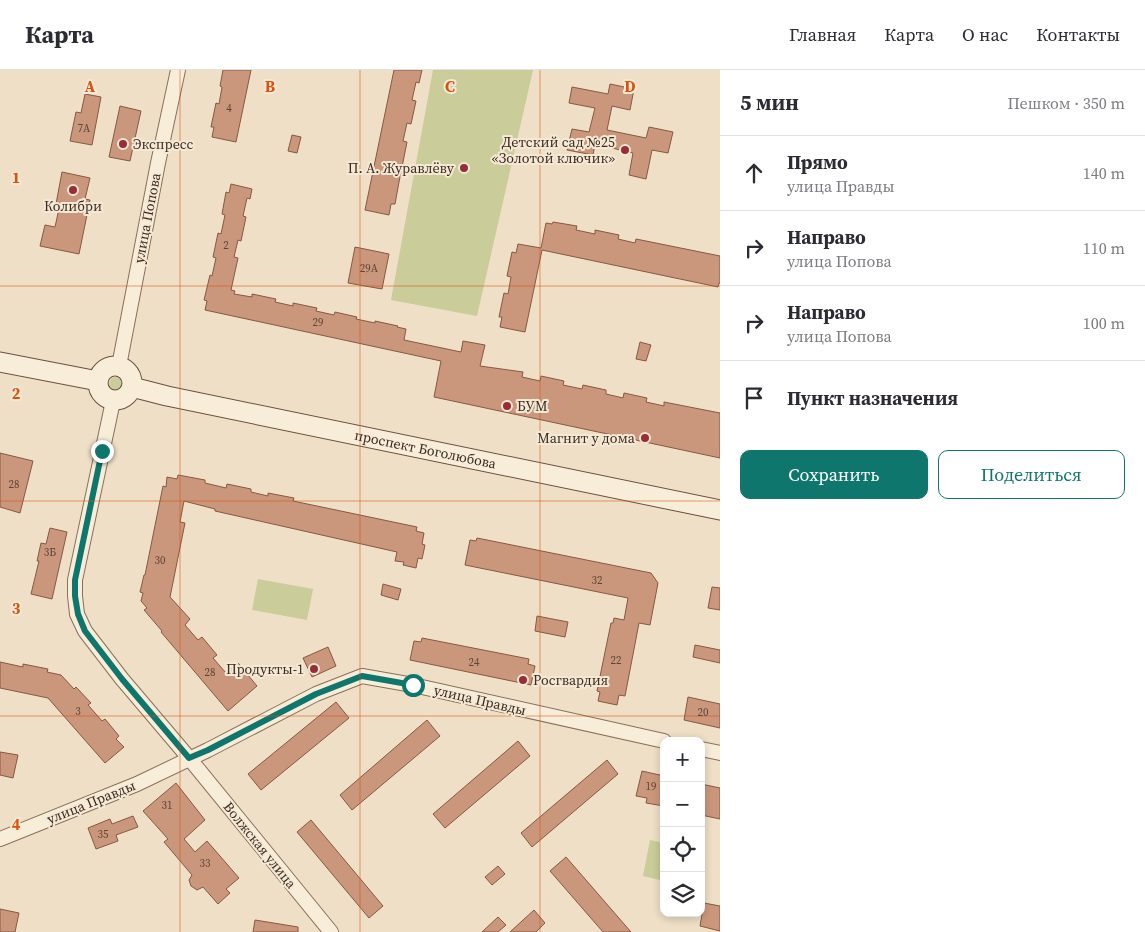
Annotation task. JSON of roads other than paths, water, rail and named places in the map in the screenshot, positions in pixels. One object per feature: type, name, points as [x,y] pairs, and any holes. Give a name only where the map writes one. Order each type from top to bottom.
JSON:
[{"type":"main road","points":[[0,362],[98,381]]},
{"type":"main road","points":[[119,366],[130,374],[132,387],[125,398],[113,401],[106,399],[101,394],[98,388],[98,381],[100,374],[105,369],[119,366]]},
{"type":"main road","name":"проспект Боголюбова","points":[[132,387],[167,396],[720,510]]},
{"type":"street","name":"улица Попова","points":[[119,366],[178,70]]},
{"type":"street","points":[[113,401],[75,580],[78,614],[85,631],[122,679],[189,758]]},
{"type":"street","name":"улица Правды","points":[[0,839],[137,784],[208,750],[316,694],[362,676],[413,685],[660,740]]},
{"type":"street","points":[[705,750],[720,753]]},
{"type":"street","name":"Волжская улица","points":[[189,758],[332,932]]},
{"type":"place","name":"Экспресс","points":[[123,144]]},
{"type":"place","name":"Детский сад №25 «Золотой ключик»","points":[[625,150]]},
{"type":"place","name":"П. А. Журавлёву","points":[[464,168]]},
{"type":"place","name":"Колибри","points":[[73,190]]},
{"type":"place","name":"БУМ","points":[[507,406]]},
{"type":"place","name":"Магнит у дома","points":[[645,438]]},
{"type":"place","name":"Продукты-1","points":[[314,669]]},
{"type":"place","name":"Росгвардия","points":[[523,680]]}]
